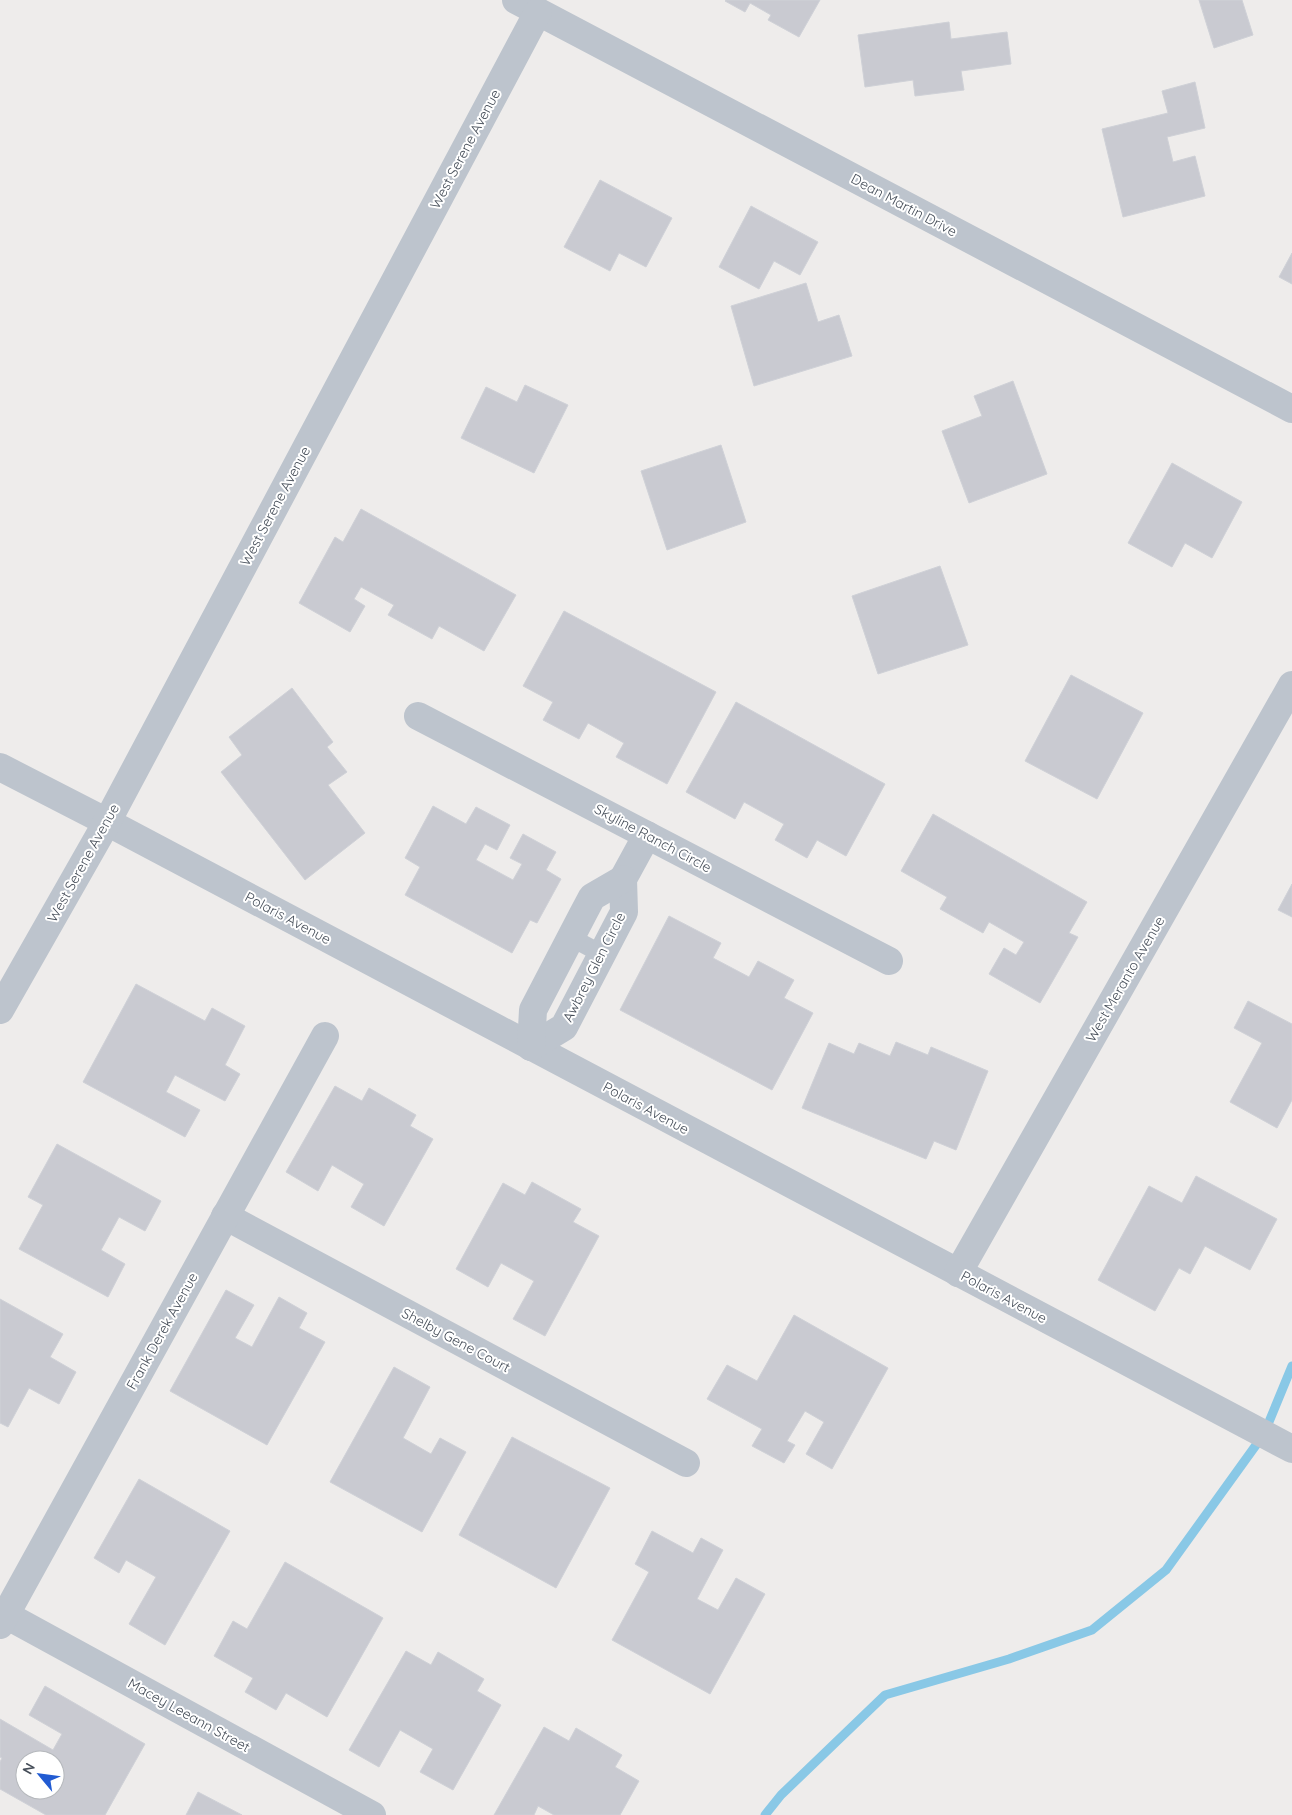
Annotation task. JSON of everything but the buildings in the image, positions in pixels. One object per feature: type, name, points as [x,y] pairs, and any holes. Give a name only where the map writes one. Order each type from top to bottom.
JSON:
[{"type":"street","name":"Dean Martin Drive","points":[[532,4],[1292,409]]},
{"type":"street","name":"West Serene Avenue","points":[[0,1010],[107,822],[532,4]]},
{"type":"street","name":"West Meranto Avenue","points":[[958,1273],[1292,685]]},
{"type":"street","name":"Skyline Ranch Circle","points":[[418,716],[888,961]]},
{"type":"street","name":"Polaris Avenue","points":[[0,767],[1292,1449]]},
{"type":"street","name":"Awbrey Glen Circle","points":[[531,1047],[564,1027],[624,912],[623,880],[647,835]]},
{"type":"street","points":[[531,1047],[532,1010],[592,897],[623,880]]},
{"type":"street","name":"Frank Derek Avenue","points":[[3,1620],[325,1036]]},
{"type":"street","name":"Shelby Gene Court","points":[[225,1216],[686,1463]]},
{"type":"street","name":"Macey Leeann Street","points":[[3,1620],[372,1815]]},
{"type":"lane","points":[[570,937],[602,954]]},
{"type":"waterway","points":[[765,1815],[781,1795],[885,1695],[1009,1659],[1092,1630],[1166,1570],[1264,1434],[1292,1366]]}]
